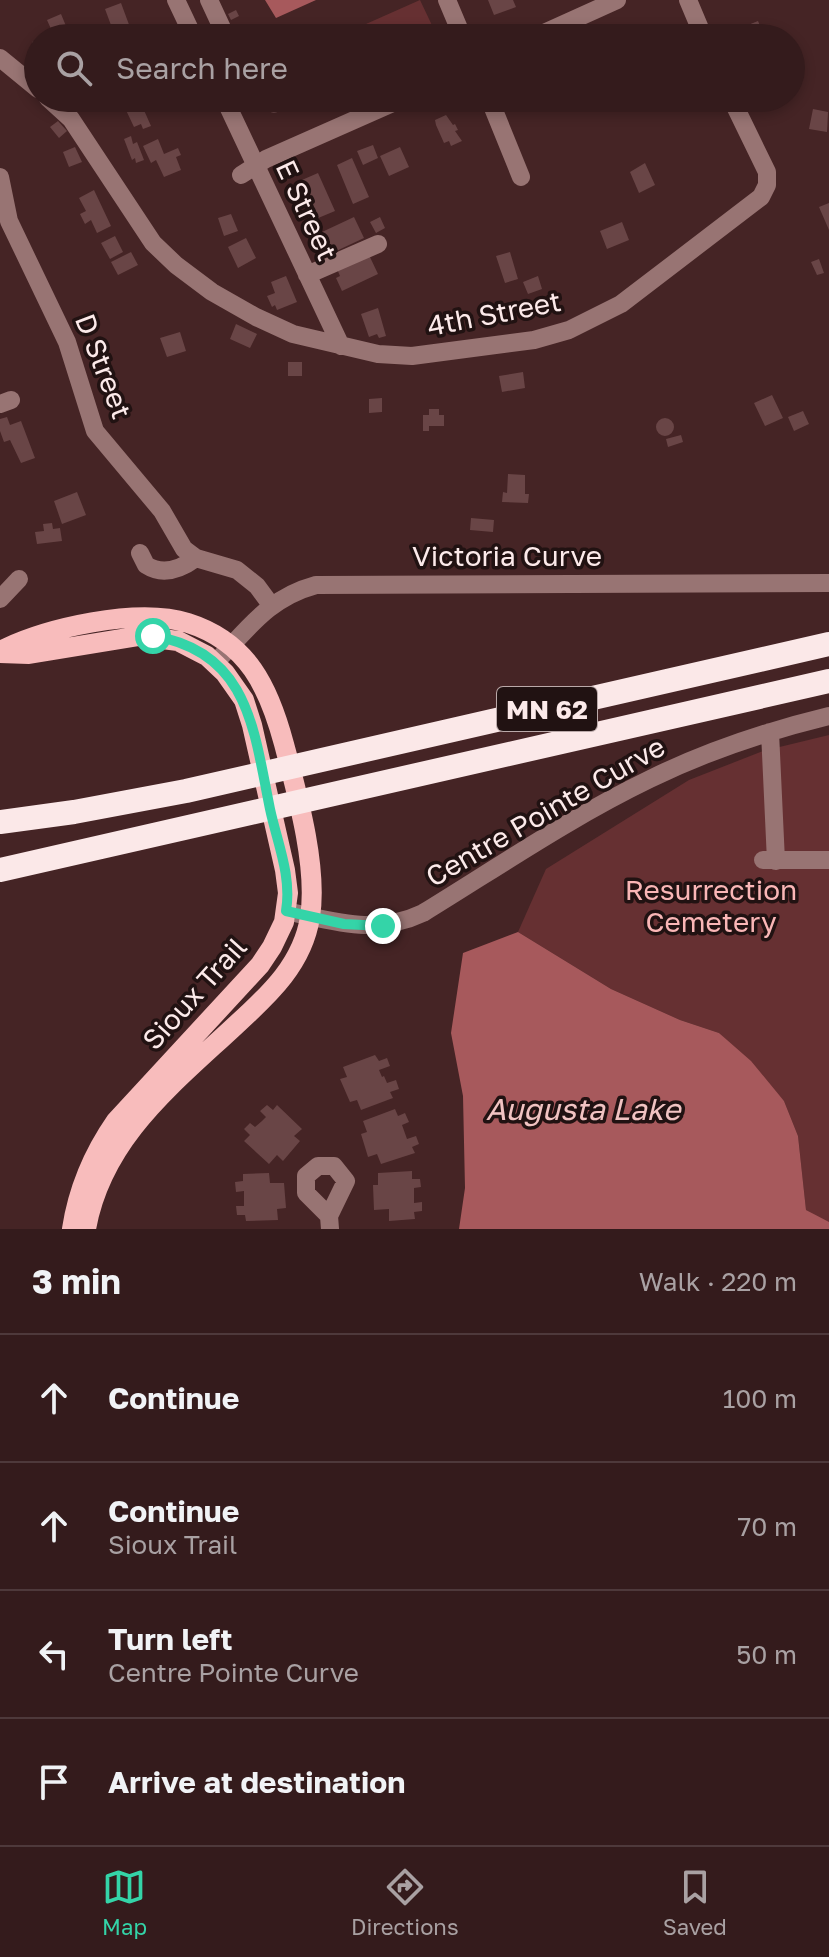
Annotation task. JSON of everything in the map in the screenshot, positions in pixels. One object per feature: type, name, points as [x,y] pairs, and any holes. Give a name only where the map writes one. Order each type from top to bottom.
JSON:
[{"type":"highway","name":"MN 62","points":[[0,822],[102,807],[264,774],[829,644]]},
{"type":"highway","name":"MN 62","points":[[0,870],[829,681]]},
{"type":"main road","name":"Sioux Trail","points":[[0,652],[26,639],[113,619],[144,617],[192,624],[216,635],[252,666],[270,696],[290,768],[312,873],[310,917],[299,950],[281,982],[149,1106],[125,1135],[97,1186],[86,1229]]},
{"type":"main road","points":[[0,652],[29,654],[122,637],[153,636],[190,647],[215,663]]},
{"type":"main road","name":"Sioux Trail","points":[[72,1229],[85,1178],[116,1121],[260,965],[281,930],[286,911],[287,883],[264,774],[244,700],[233,682],[215,663]]},
{"type":"street","points":[[176,0],[187,24]]},
{"type":"street","points":[[209,0],[220,24]]},
{"type":"street","points":[[447,0],[457,24]]},
{"type":"street","points":[[564,24],[617,0]]},
{"type":"street","points":[[688,0],[698,24]]},
{"type":"street","points":[[0,58],[24,78]]},
{"type":"street","name":"4th Street","points":[[63,112],[153,243],[212,292],[293,334],[378,354],[412,356],[534,340],[569,330],[621,304],[761,197],[767,185],[767,172],[738,112]]},
{"type":"street","name":"E Street","points":[[229,112],[248,171],[307,275],[341,346]]},
{"type":"street","points":[[248,171],[374,112]]},
{"type":"street","points":[[495,112],[521,177]]},
{"type":"street","name":"D Street","points":[[0,177],[9,221],[67,342],[95,431],[162,511],[184,549],[196,558]]},
{"type":"street","points":[[307,275],[378,244]]},
{"type":"street","points":[[140,553],[146,565],[161,569],[179,569],[196,558],[237,570],[257,586],[271,605]]},
{"type":"street","points":[[0,599],[19,579]]},
{"type":"street","name":"Victoria Curve","points":[[215,663],[255,618],[271,605],[298,590],[331,584],[829,583]]},
{"type":"street","name":"Centre Pointe Curve","points":[[286,911],[367,927],[401,922],[632,788],[701,756],[829,716]]},
{"type":"street","points":[[770,732],[769,860],[829,860]]},
{"type":"green space","points":[[420,0],[431,24],[366,24]]},
{"type":"green space","name":"Resurrection Cemetery","points":[[829,735],[827,1223],[806,1210],[798,1136],[784,1101],[719,1033],[680,1020],[611,989],[518,932],[546,869],[689,780],[763,751]]},
{"type":"water","points":[[265,0],[316,0],[276,18]]},
{"type":"water","name":"Augusta Lake","points":[[518,932],[611,989],[680,1020],[719,1033],[751,1061],[784,1101],[798,1136],[806,1210],[829,1222],[829,1229],[459,1229],[465,1188],[463,1096],[451,1033],[463,953]]},
{"type":"building","points":[[488,0],[513,0],[516,7],[494,15]]},
{"type":"building","points":[[121,3],[129,24],[111,24],[105,9]]},
{"type":"building","points":[[236,10],[239,16],[231,20],[228,14]]},
{"type":"building","points":[[61,14],[65,24],[49,24],[47,20]]},
{"type":"building","points":[[813,109],[828,112],[827,132],[809,129]]},
{"type":"building","points":[[127,112],[145,112],[151,126],[143,129],[141,124],[134,127]]},
{"type":"building","points":[[446,115],[455,124],[458,130],[455,131],[462,141],[451,146],[449,141],[444,143],[435,120]]},
{"type":"building","points":[[58,121],[67,131],[59,138],[50,127]]},
{"type":"building","points":[[131,136],[133,144],[137,142],[144,160],[136,163],[124,139]]},
{"type":"building","points":[[158,139],[164,154],[178,148],[181,155],[176,157],[181,170],[164,177],[156,160],[151,163],[143,146]]},
{"type":"building","points":[[373,145],[378,158],[363,165],[357,151]]},
{"type":"building","points":[[75,147],[82,162],[69,167],[63,152]]},
{"type":"building","points":[[400,147],[409,167],[389,176],[380,156]]},
{"type":"building","points":[[352,158],[369,197],[353,204],[337,165]]},
{"type":"building","points":[[645,163],[655,185],[639,193],[630,172]]},
{"type":"building","points":[[318,173],[335,211],[311,221],[295,183]]},
{"type":"building","points":[[94,190],[111,226],[97,233],[91,220],[85,224],[80,214],[86,211],[79,198]]},
{"type":"building","points":[[829,203],[829,230],[819,207]]},
{"type":"building","points":[[231,214],[238,231],[224,236],[218,218]]},
{"type":"building","points":[[354,217],[364,238],[332,253],[322,232]]},
{"type":"building","points":[[380,217],[385,228],[376,233],[370,222]]},
{"type":"building","points":[[622,222],[629,240],[607,249],[600,231]]},
{"type":"building","points":[[115,236],[123,252],[110,259],[101,243]]},
{"type":"building","points":[[246,238],[256,258],[238,268],[228,247]]},
{"type":"building","points":[[131,252],[138,265],[118,275],[111,262]]},
{"type":"building","points":[[510,252],[518,279],[505,283],[496,256]]},
{"type":"building","points":[[369,255],[378,274],[342,291],[336,278],[340,276],[337,269]]},
{"type":"building","points":[[819,259],[824,273],[817,275],[811,262]]},
{"type":"building","points":[[286,276],[297,302],[277,310],[267,296],[275,293],[271,282]]},
{"type":"building","points":[[538,276],[542,289],[528,294],[523,282]]},
{"type":"building","points":[[378,308],[386,336],[379,338],[377,334],[369,337],[361,314]]},
{"type":"building","points":[[236,324],[257,334],[250,348],[230,339]]},
{"type":"building","points":[[180,332],[186,351],[167,357],[160,338]]},
{"type":"building","points":[[288,362],[302,362],[302,376],[288,376]]},
{"type":"building","points":[[523,372],[525,388],[502,392],[499,376]]},
{"type":"building","points":[[772,395],[783,418],[765,426],[754,403]]},
{"type":"building","points":[[382,398],[382,412],[369,413],[369,399]]},
{"type":"building","points":[[429,409],[439,409],[439,415],[444,415],[444,426],[429,426],[429,431],[423,431],[423,415],[429,415]]},
{"type":"building","points":[[803,411],[809,424],[794,431],[788,417]]},
{"type":"building","points":[[7,417],[10,425],[21,421],[35,458],[21,463],[10,440],[4,442],[0,419]]},
{"type":"building","points":[[661,418],[669,418],[674,427],[672,434],[661,436],[656,431],[656,423]]},
{"type":"building","points":[[681,435],[683,442],[668,447],[666,439]]},
{"type":"building","points":[[508,474],[525,475],[528,503],[502,502],[503,492],[507,493]]},
{"type":"building","points":[[77,492],[86,515],[62,524],[54,501]]},
{"type":"building","points":[[471,518],[494,520],[493,532],[470,530]]},
{"type":"building","points":[[52,523],[53,529],[60,528],[62,541],[37,544],[35,532],[44,531],[43,524]]},
{"type":"building","points":[[375,1055],[379,1061],[387,1058],[390,1066],[379,1070],[387,1083],[396,1080],[399,1089],[390,1092],[393,1098],[361,1110],[357,1100],[350,1102],[340,1079],[347,1077],[343,1067]]},
{"type":"building","points":[[267,1105],[273,1110],[277,1105],[302,1129],[294,1136],[300,1141],[283,1161],[277,1155],[269,1164],[244,1141],[250,1135],[244,1129],[250,1123],[255,1127],[266,1117],[260,1111]]},
{"type":"building","points":[[395,1109],[398,1116],[405,1113],[409,1122],[402,1125],[407,1139],[416,1136],[419,1144],[412,1147],[415,1153],[381,1164],[377,1154],[368,1157],[361,1134],[367,1132],[363,1121]]},
{"type":"building","points":[[412,1171],[412,1179],[420,1179],[421,1187],[414,1188],[414,1203],[422,1202],[422,1211],[414,1212],[415,1219],[389,1221],[389,1209],[374,1210],[373,1185],[378,1185],[378,1173]]},
{"type":"building","points":[[269,1173],[270,1183],[284,1183],[286,1208],[277,1209],[278,1220],[246,1221],[245,1215],[237,1215],[236,1206],[244,1206],[244,1191],[236,1192],[235,1182],[243,1181],[243,1174]]},
{"type":"route","points":[[153,636],[178,641],[200,651],[233,682],[244,700],[283,860],[287,883],[286,911],[344,924],[383,926]]}]
